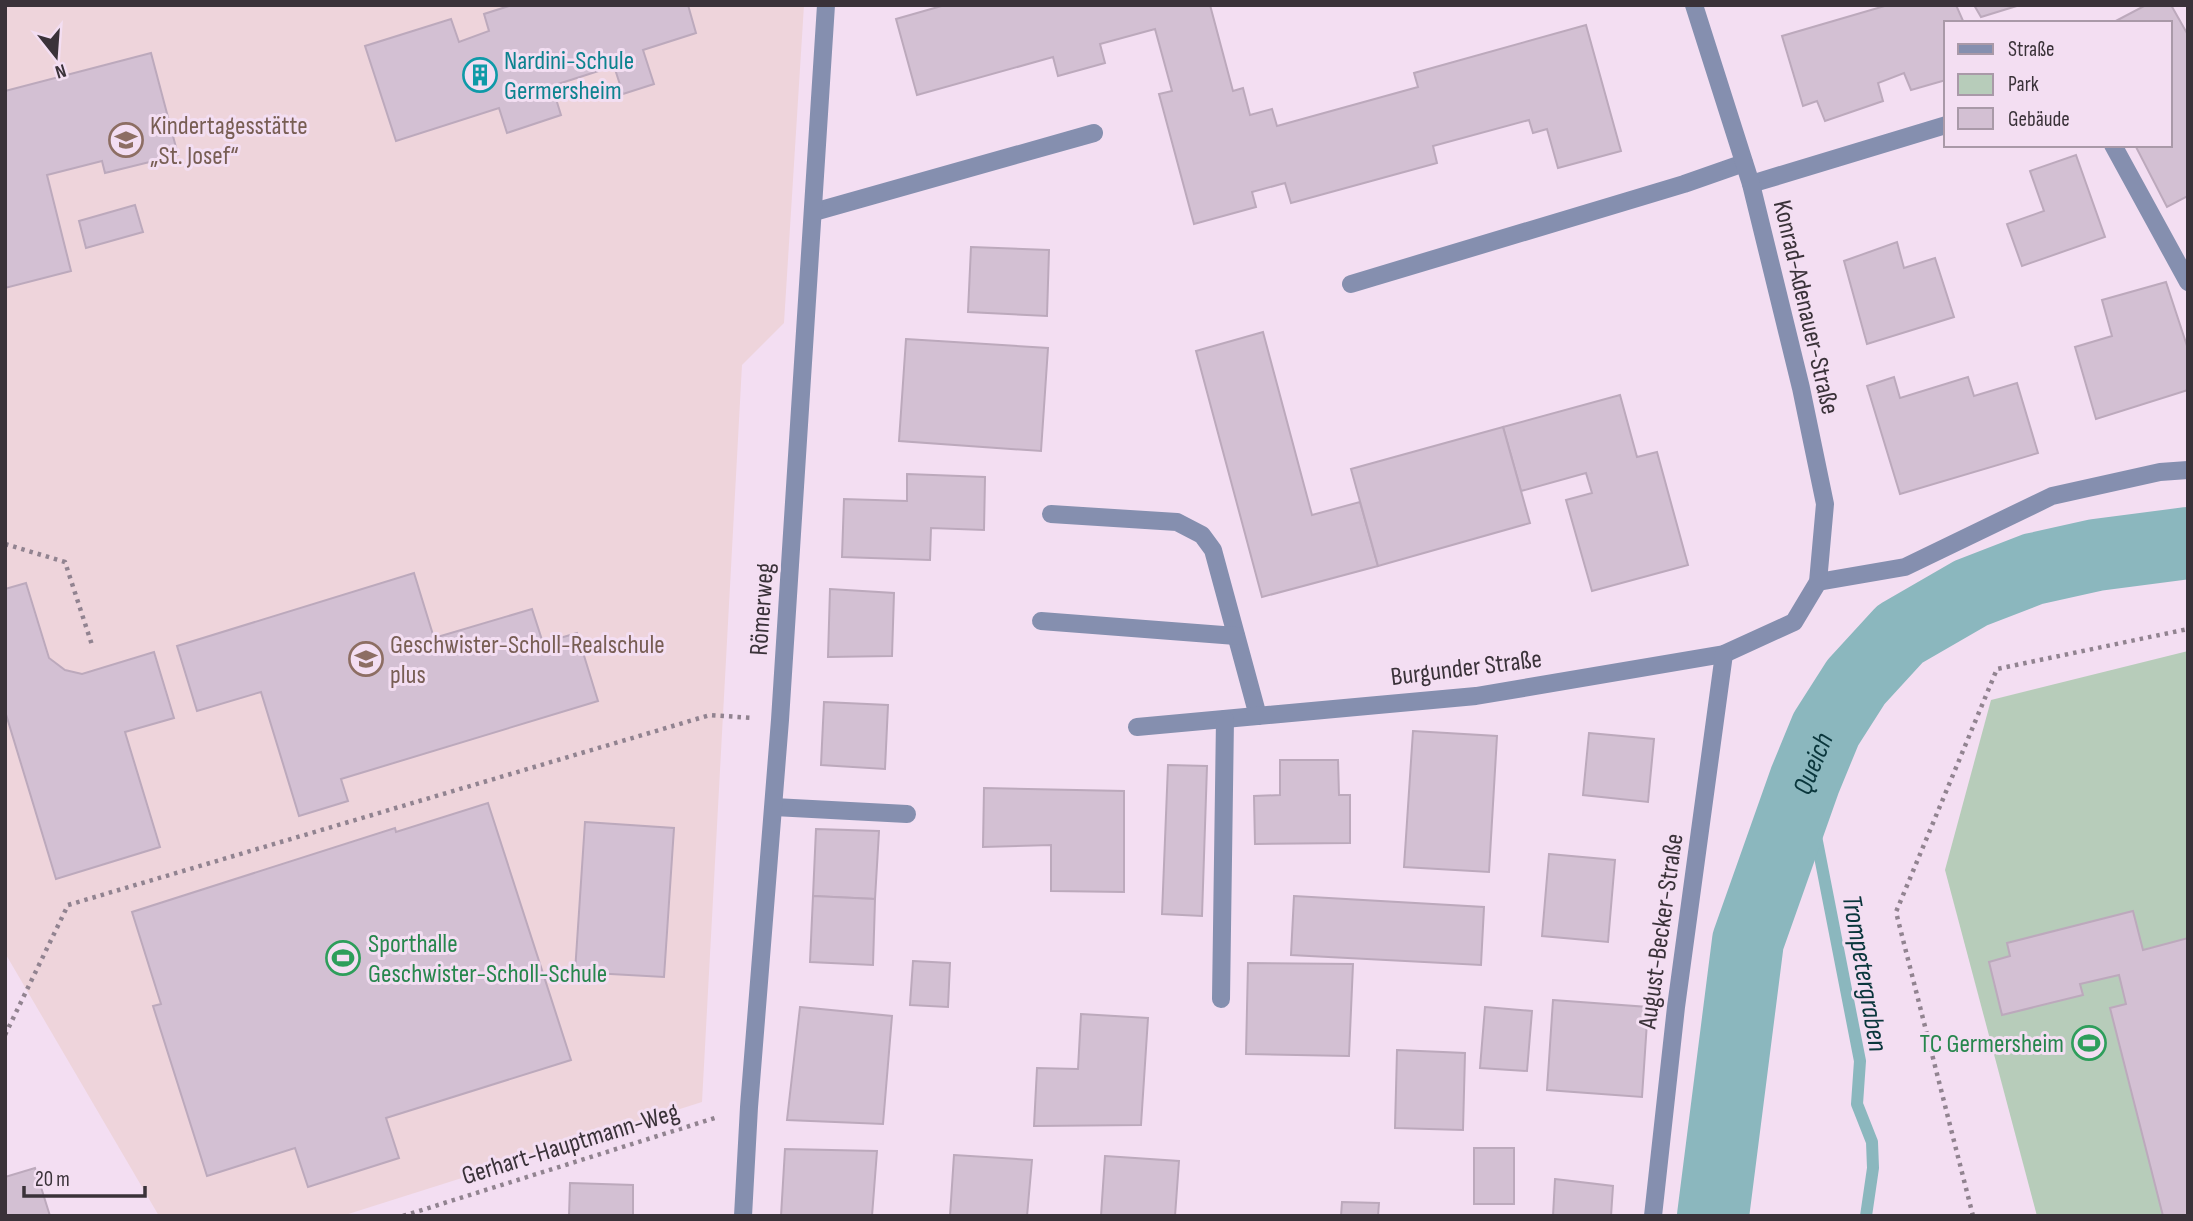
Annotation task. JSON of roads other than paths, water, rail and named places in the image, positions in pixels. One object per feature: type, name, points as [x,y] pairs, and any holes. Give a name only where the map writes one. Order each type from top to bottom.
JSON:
[{"type":"street","name":"Römerweg","points":[[743,1216],[749,1107],[780,720],[826,5]]},
{"type":"street","name":"Konrad-Adenauer-Straße","points":[[1694,5],[1751,184],[1801,388],[1825,504],[1818,582],[1794,622]]},
{"type":"street","points":[[1751,184],[1944,126]]},
{"type":"street","points":[[814,212],[1094,133]]},
{"type":"street","points":[[2114,147],[2188,282]]},
{"type":"street","points":[[1351,284],[1684,184],[1744,163]]},
{"type":"street","points":[[1818,582],[1905,567],[2052,496],[2160,472],[2188,470]]},
{"type":"street","points":[[1051,514],[1177,522],[1202,535],[1213,550],[1258,716]]},
{"type":"street","points":[[1041,621],[1236,636]]},
{"type":"street","name":"Burgunder Straße","points":[[1137,727],[1476,696],[1724,654],[1794,622]]},
{"type":"street","name":"August-Becker-Straße","points":[[1653,1216],[1676,1007],[1724,654]]},
{"type":"street","points":[[1222,999],[1225,719]]},
{"type":"street","points":[[774,807],[907,814]]},
{"type":"waterway","name":"Queich","points":[[1713,1216],[1748,941],[1826,729],[1856,682],[1900,634],[1971,593],[2033,569],[2096,555],[2188,543]]},
{"type":"waterway","name":"Trompetergraben","points":[[1805,780],[1860,1061],[1857,1104],[1872,1142],[1873,1168],[1866,1216]]},
{"type":"place","name":"Nardini-Schule Germersheim","points":[[480,75]]},
{"type":"place","name":"Kindertagesstätte „St. Josef“","points":[[126,140]]},
{"type":"place","name":"Geschwister-Scholl-Realschule plus","points":[[366,659]]},
{"type":"place","name":"Sporthalle Geschwister-Scholl-Schule","points":[[343,958]]},
{"type":"place","name":"TC Germersheim","points":[[2089,1043]]}]
